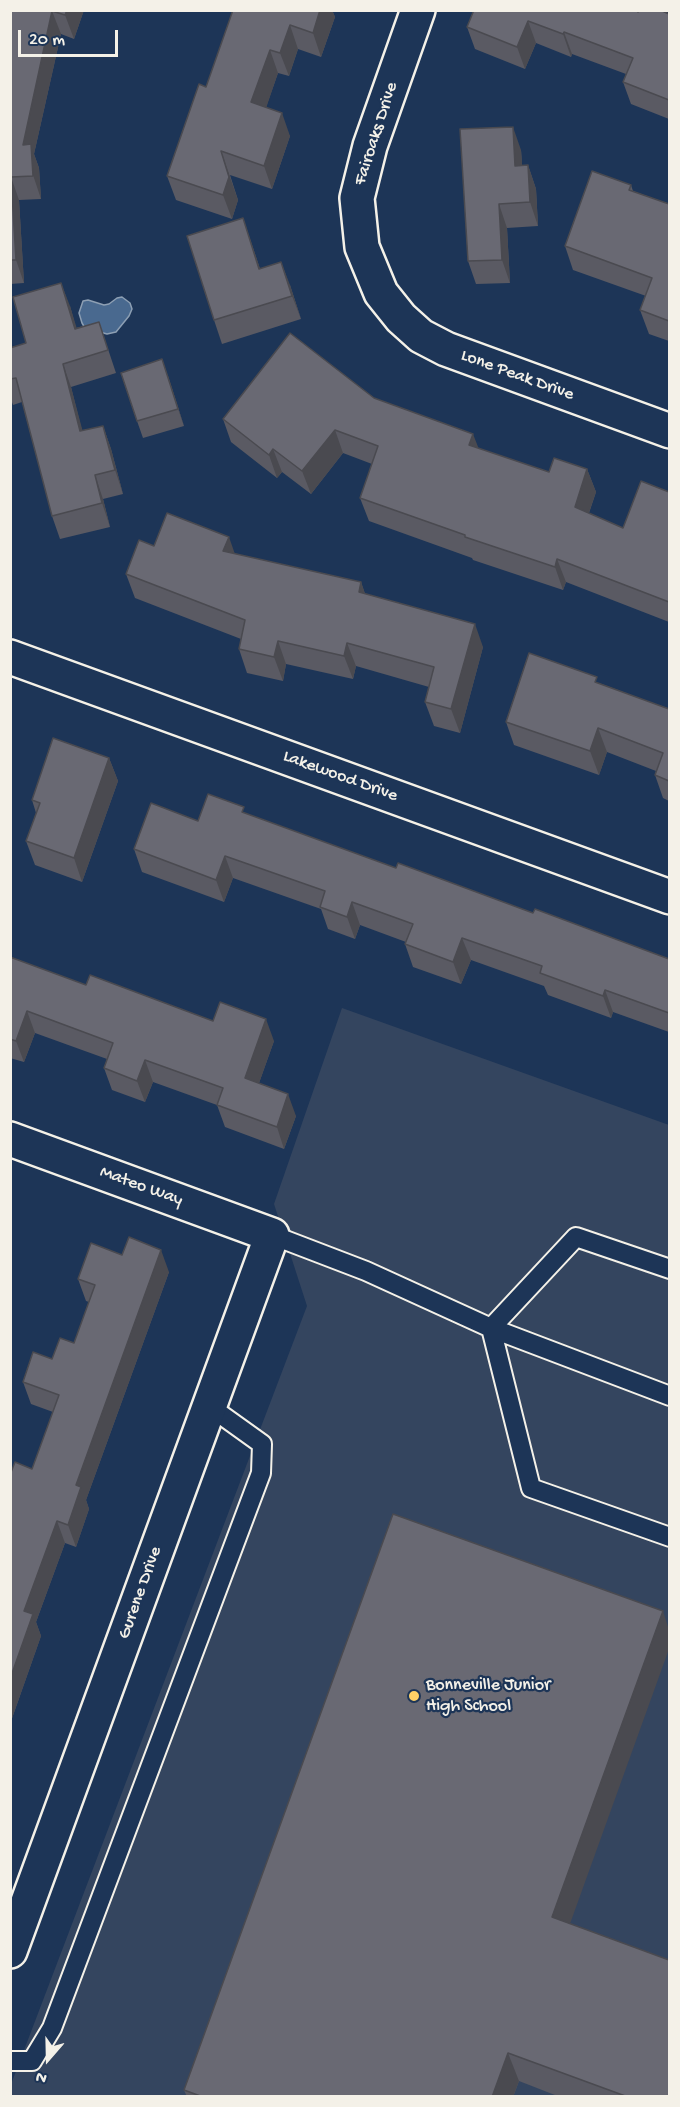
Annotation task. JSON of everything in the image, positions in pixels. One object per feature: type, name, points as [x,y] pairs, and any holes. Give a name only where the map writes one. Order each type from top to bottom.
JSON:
[{"type":"street","name":"Fairoaks Drive","points":[[381,293],[362,247],[357,198],[370,146],[418,10]]},
{"type":"street","name":"Lone Peak Drive","points":[[381,293],[401,318],[421,336],[446,349],[669,431]]},
{"type":"street","name":"Lakewood Drive","points":[[10,657],[669,897]]},
{"type":"street","name":"Mateo Way","points":[[10,1139],[272,1234]]},
{"type":"street","name":"Gurene Drive","points":[[10,1951],[272,1234]]},
{"type":"lane","points":[[272,1234],[366,1271],[491,1328],[669,1396]]},
{"type":"lane","points":[[491,1328],[576,1237],[669,1269]]},
{"type":"lane","points":[[491,1328],[531,1488],[669,1538]]},
{"type":"lane","points":[[10,2061],[32,2061],[52,2028],[261,1473],[262,1444],[209,1406]]},
{"type":"shaded area","points":[[122,297],[130,303],[132,309],[116,332],[107,334],[85,328],[79,313],[83,301],[88,300],[104,305]]},
{"type":"shaded area","name":"Bonneville Junior High School","points":[[342,1008],[669,1125],[669,2096],[11,2096],[10,2087],[307,1306],[274,1204]]},
{"type":"building","points":[[10,10],[67,10],[65,15],[52,11],[23,145],[31,144],[33,176],[11,177],[16,260],[10,260]]},
{"type":"building","points":[[233,10],[320,10],[313,33],[290,25],[280,53],[270,50],[251,102],[282,113],[264,166],[221,151],[229,177],[223,195],[167,176],[199,84],[206,87]]},
{"type":"building","points":[[474,10],[635,10],[638,12],[638,10],[660,10],[669,14],[669,100],[623,82],[633,58],[528,21],[517,47],[467,27]]},
{"type":"building","points":[[513,127],[515,166],[528,165],[530,202],[499,204],[502,260],[468,261],[460,129]]},
{"type":"building","points":[[592,171],[631,185],[629,190],[669,204],[669,321],[640,310],[652,278],[565,246]]},
{"type":"building","points":[[243,218],[259,269],[281,262],[292,296],[214,320],[187,236]]},
{"type":"building","points":[[61,283],[75,329],[99,322],[108,350],[63,364],[80,431],[103,426],[115,470],[95,475],[102,503],[52,516],[16,378],[10,379],[10,348],[26,343],[13,297]]},
{"type":"building","points":[[290,333],[374,398],[473,434],[469,445],[549,472],[554,458],[587,469],[575,507],[623,528],[641,481],[669,492],[669,602],[557,559],[555,567],[360,498],[378,446],[335,430],[302,471],[273,449],[269,455],[223,419]]},
{"type":"building","points":[[162,359],[178,409],[137,421],[121,373]]},
{"type":"building","points":[[167,513],[229,537],[223,551],[361,582],[359,592],[475,624],[451,709],[425,702],[434,667],[347,643],[344,656],[278,641],[274,657],[239,649],[245,620],[126,574],[139,540],[154,546]]},
{"type":"building","points":[[529,653],[597,677],[595,682],[669,709],[669,781],[655,775],[663,753],[598,728],[590,751],[506,722]]},
{"type":"building","points":[[53,738],[109,758],[74,858],[26,841],[40,803],[32,800]]},
{"type":"building","points":[[208,794],[244,807],[242,812],[396,868],[398,863],[533,913],[535,909],[669,959],[669,1013],[605,990],[603,996],[540,973],[542,966],[462,938],[453,962],[405,944],[413,924],[352,902],[347,917],[320,907],[325,891],[225,856],[216,880],[134,849],[151,803],[198,821]]},
{"type":"building","points":[[10,957],[86,985],[90,975],[213,1021],[220,1002],[266,1019],[245,1078],[288,1094],[277,1127],[217,1105],[223,1088],[145,1060],[137,1081],[104,1068],[113,1043],[27,1011],[16,1041],[10,1039]]},
{"type":"building","points":[[129,1237],[161,1250],[76,1485],[81,1487],[68,1525],[57,1521],[24,1611],[33,1614],[10,1679],[10,1475],[15,1462],[32,1469],[59,1395],[23,1382],[33,1352],[52,1359],[60,1338],[74,1343],[95,1285],[78,1279],[91,1243],[122,1255]]},
{"type":"building","points":[[393,1514],[663,1611],[552,1917],[669,1960],[669,2097],[628,2097],[508,2053],[492,2097],[203,2097],[184,2090]]},
{"type":"place","name":"Bonneville Junior High School","points":[[414,1696]]}]
